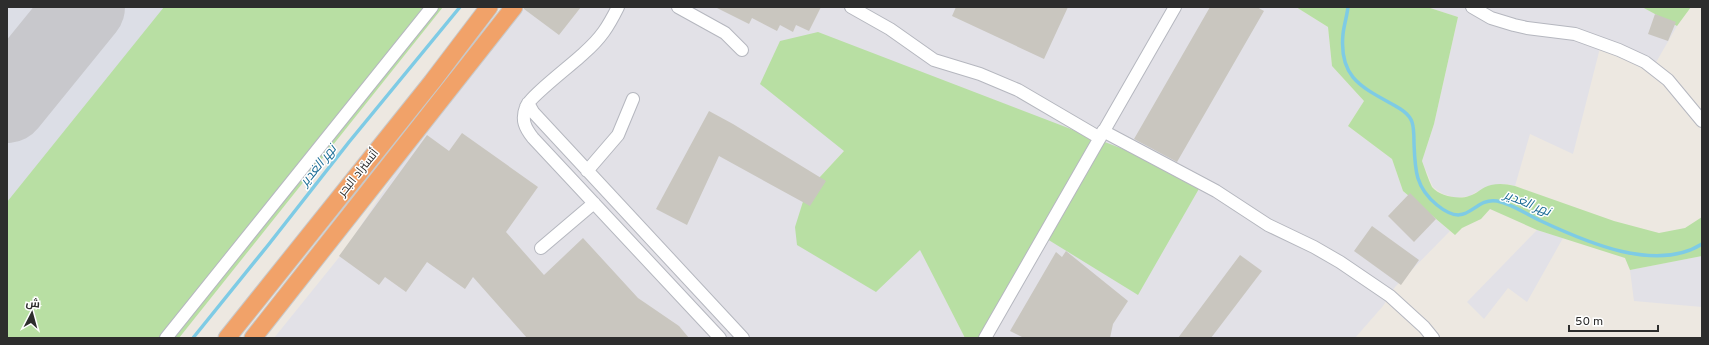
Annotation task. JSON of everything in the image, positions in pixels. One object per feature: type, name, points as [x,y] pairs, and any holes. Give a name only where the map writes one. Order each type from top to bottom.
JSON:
[{"type":"highway","name":"أتستراد البحر","points":[[227,338],[432,82],[489,7]]},
{"type":"highway","name":"أتستراد البحر","points":[[253,338],[514,7]]},
{"type":"street","points":[[166,338],[432,7]]},
{"type":"street","points":[[618,7],[606,30],[584,53],[528,103],[524,118],[525,127],[533,138],[720,338]]},
{"type":"street","points":[[678,7],[725,33],[742,50]]},
{"type":"street","points":[[851,7],[890,29],[934,60],[980,74],[1018,90],[1101,134],[1216,191],[1268,225],[1314,247],[1340,262],[1390,296],[1424,327],[1433,338]]},
{"type":"street","points":[[985,338],[1175,7]]},
{"type":"street","points":[[1472,7],[1491,18],[1514,25],[1575,34],[1619,50],[1645,62],[1668,80],[1702,121]]},
{"type":"street","points":[[587,171],[618,135],[633,99]]},
{"type":"street","points":[[528,103],[533,112],[743,338]]},
{"type":"street","points":[[586,194],[599,183]]},
{"type":"street","points":[[542,248],[598,207],[615,201]]},
{"type":"shaded area","points":[[7,7],[439,7],[7,338]]},
{"type":"shaded area","points":[[517,7],[1296,7],[1328,27],[1332,66],[1364,101],[1348,126],[1392,159],[1403,191],[1450,231],[1395,287],[1383,306],[1355,338],[989,338],[1047,239],[1204,180],[844,151],[806,192],[920,249],[965,338],[274,338],[345,250],[449,91]]},
{"type":"shaded area","points":[[1427,7],[1642,7],[1677,26],[1651,71],[1600,48],[1573,154],[1530,134],[1515,186],[1507,184],[1476,192],[1470,196],[1456,198],[1443,194],[1433,187],[1422,161],[1434,124],[1458,17]]},
{"type":"shaded area","points":[[1537,230],[1563,238],[1527,302],[1508,288],[1484,319],[1467,302]]},
{"type":"shaded area","points":[[1702,256],[1702,307],[1634,301],[1630,270]]},
{"type":"green space","points":[[164,7],[443,7],[179,338],[7,338],[7,202]]},
{"type":"green space","points":[[1296,7],[1427,7],[1458,17],[1434,124],[1422,161],[1432,187],[1439,193],[1460,198],[1472,195],[1491,185],[1500,184],[1515,186],[1614,221],[1659,233],[1685,228],[1702,217],[1702,256],[1630,270],[1625,258],[1537,230],[1490,209],[1481,219],[1462,228],[1455,235],[1403,191],[1392,159],[1348,126],[1364,101],[1332,66],[1328,27]]},
{"type":"green space","points":[[1642,7],[1691,7],[1677,26]]},
{"type":"green space","points":[[818,32],[1204,180],[1138,295],[1047,239],[989,338],[965,338],[920,250],[876,292],[797,245],[795,227],[806,192],[844,151],[760,84],[780,41]]},
{"type":"building","points":[[524,7],[581,7],[559,35],[524,9]]},
{"type":"building","points":[[715,7],[821,7],[809,31],[796,25],[793,32],[780,25],[777,31],[752,18],[749,24]]},
{"type":"building","points":[[956,7],[1068,7],[1044,59],[952,16]]},
{"type":"building","points":[[1210,7],[1257,7],[1264,11],[1177,162],[1134,139]]},
{"type":"building","points":[[1655,14],[1676,22],[1668,41],[1648,34]]},
{"type":"building","points":[[709,111],[826,181],[810,206],[719,156],[687,225],[656,209]]},
{"type":"building","points":[[462,133],[538,187],[506,232],[544,275],[583,238],[638,298],[679,326],[689,338],[527,338],[473,277],[465,289],[427,262],[406,292],[385,277],[379,285],[339,256],[427,135],[449,151]]},
{"type":"building","points":[[1410,193],[1436,219],[1414,242],[1388,216]]},
{"type":"building","points":[[1372,226],[1419,260],[1401,285],[1354,251]]},
{"type":"building","points":[[1066,251],[1128,301],[1113,324],[1110,338],[1024,338],[1010,331],[1056,252],[1062,257]]},
{"type":"building","points":[[1240,255],[1262,271],[1211,338],[1178,338]]},
{"type":"waterway","name":"نهر الغدير","points":[[193,338],[349,142],[460,7]]},
{"type":"waterway","name":"نهر الغدير","points":[[1348,7],[1343,34],[1344,60],[1348,70],[1361,85],[1401,109],[1411,119],[1414,129],[1416,169],[1420,184],[1424,191],[1437,205],[1456,215],[1463,214],[1489,201],[1503,202],[1536,219],[1579,238],[1621,251],[1643,255],[1664,256],[1684,252],[1702,244]]},
{"type":"taxiway","points":[[7,95],[58,7]]},
{"type":"runway","points":[[7,103],[85,7]]}]
